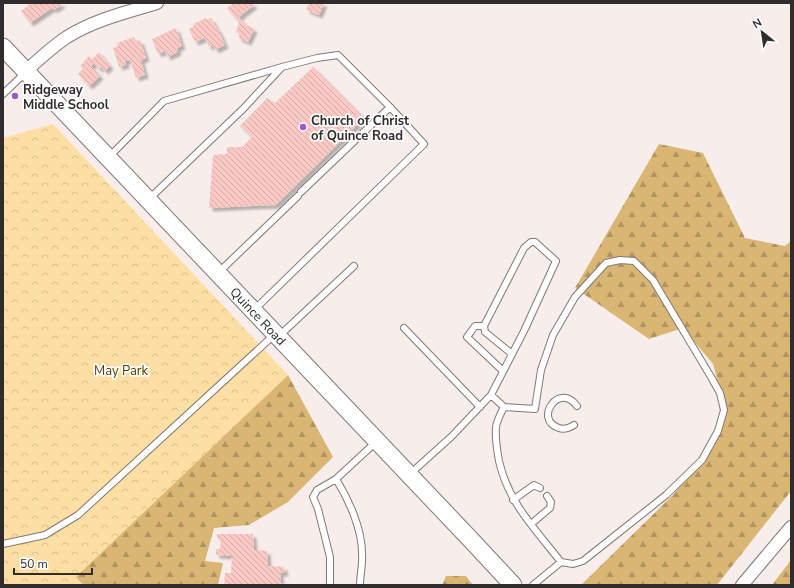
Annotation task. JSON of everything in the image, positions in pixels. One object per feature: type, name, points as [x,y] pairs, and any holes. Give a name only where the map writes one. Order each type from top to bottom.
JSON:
[{"type":"main road","name":"Quince Road","points":[[3,47],[513,585]]},
{"type":"street","points":[[26,71],[55,45],[80,30],[124,13],[157,3]]},
{"type":"street","points":[[742,585],[791,527]]},
{"type":"lane","points":[[108,158],[164,101],[317,58],[338,55],[390,107],[424,144],[253,311]]},
{"type":"lane","points":[[148,200],[243,109],[282,67]]},
{"type":"lane","points":[[3,94],[26,71]]},
{"type":"lane","points":[[218,274],[390,107]]},
{"type":"lane","points":[[409,474],[451,437],[491,395],[512,354],[556,261],[536,242],[531,242],[524,248],[484,326],[485,332],[512,354]]},
{"type":"lane","points":[[504,407],[496,426],[496,448],[502,474],[513,500],[561,562],[573,564],[583,561],[666,495],[702,460],[718,431],[724,410],[720,393],[653,280],[634,261],[620,260],[606,263],[575,297],[553,335],[541,370],[535,409]]},
{"type":"lane","points":[[3,544],[45,535],[78,515],[354,266]]},
{"type":"lane","points":[[484,326],[476,326],[467,337],[503,372]]},
{"type":"lane","points":[[404,328],[480,407]]},
{"type":"lane","points":[[491,395],[504,407],[548,410]]},
{"type":"lane","points":[[574,425],[567,429],[557,428],[550,421],[548,410],[553,402],[562,398],[572,400],[577,406]]},
{"type":"lane","points":[[330,585],[330,557],[318,509],[313,497],[317,490],[336,480],[377,441]]},
{"type":"lane","points":[[336,480],[345,494],[357,526],[362,553],[360,585]]},
{"type":"lane","points":[[513,500],[534,485],[540,488]]},
{"type":"lane","points":[[531,524],[550,508],[551,502],[547,496]]},
{"type":"lane","points":[[533,585],[561,562]]},
{"type":"green space","name":"May Park","points":[[53,124],[288,375],[76,577],[83,585],[3,585],[3,138]]},
{"type":"green space","points":[[659,144],[703,153],[745,238],[785,246],[791,241],[791,491],[717,585],[581,585],[673,495],[708,453],[723,409],[713,364],[683,328],[649,339],[575,288]]},
{"type":"green space","points":[[288,375],[333,457],[288,502],[249,525],[214,528],[205,561],[223,563],[218,585],[83,585],[75,577]]},
{"type":"green space","points":[[791,560],[791,585],[772,585]]},
{"type":"green space","points":[[446,576],[466,576],[473,585],[442,585]]},
{"type":"building","points":[[30,3],[62,4],[54,10],[52,8],[30,23],[21,11]]},
{"type":"building","points":[[234,3],[252,3],[254,5],[239,17],[244,24],[254,29],[248,42],[238,38],[240,34],[236,32],[239,23],[237,18],[236,19],[227,8]]},
{"type":"building","points":[[309,3],[324,3],[319,15],[306,10]]},
{"type":"building","points":[[206,18],[207,20],[211,18],[225,45],[215,50],[213,45],[209,47],[205,38],[195,42],[189,29],[194,26],[193,24]]},
{"type":"building","points":[[176,28],[182,46],[177,48],[178,52],[167,57],[165,51],[158,54],[152,39]]},
{"type":"building","points":[[134,37],[136,42],[140,40],[146,58],[141,60],[145,75],[136,78],[130,60],[125,61],[126,65],[119,67],[113,48],[118,46],[117,43]]},
{"type":"building","points":[[99,52],[110,66],[105,71],[101,67],[99,69],[94,63],[91,66],[100,76],[89,86],[78,74],[83,69],[80,66],[89,56],[92,59]]},
{"type":"building","points":[[313,67],[364,118],[276,205],[209,208],[213,155],[227,154],[227,147],[242,147],[252,137],[240,126],[267,98],[275,103]]},
{"type":"building","points":[[217,534],[253,534],[254,550],[267,551],[268,566],[284,567],[285,573],[280,573],[281,583],[285,584],[224,585],[225,573],[231,573],[232,556],[216,555],[216,549],[220,549],[221,539],[217,538]]},
{"type":"place","name":"Ridgeway Middle School","points":[[15,96]]},
{"type":"place","name":"Church of Christ of Quince Road","points":[[303,127]]}]
